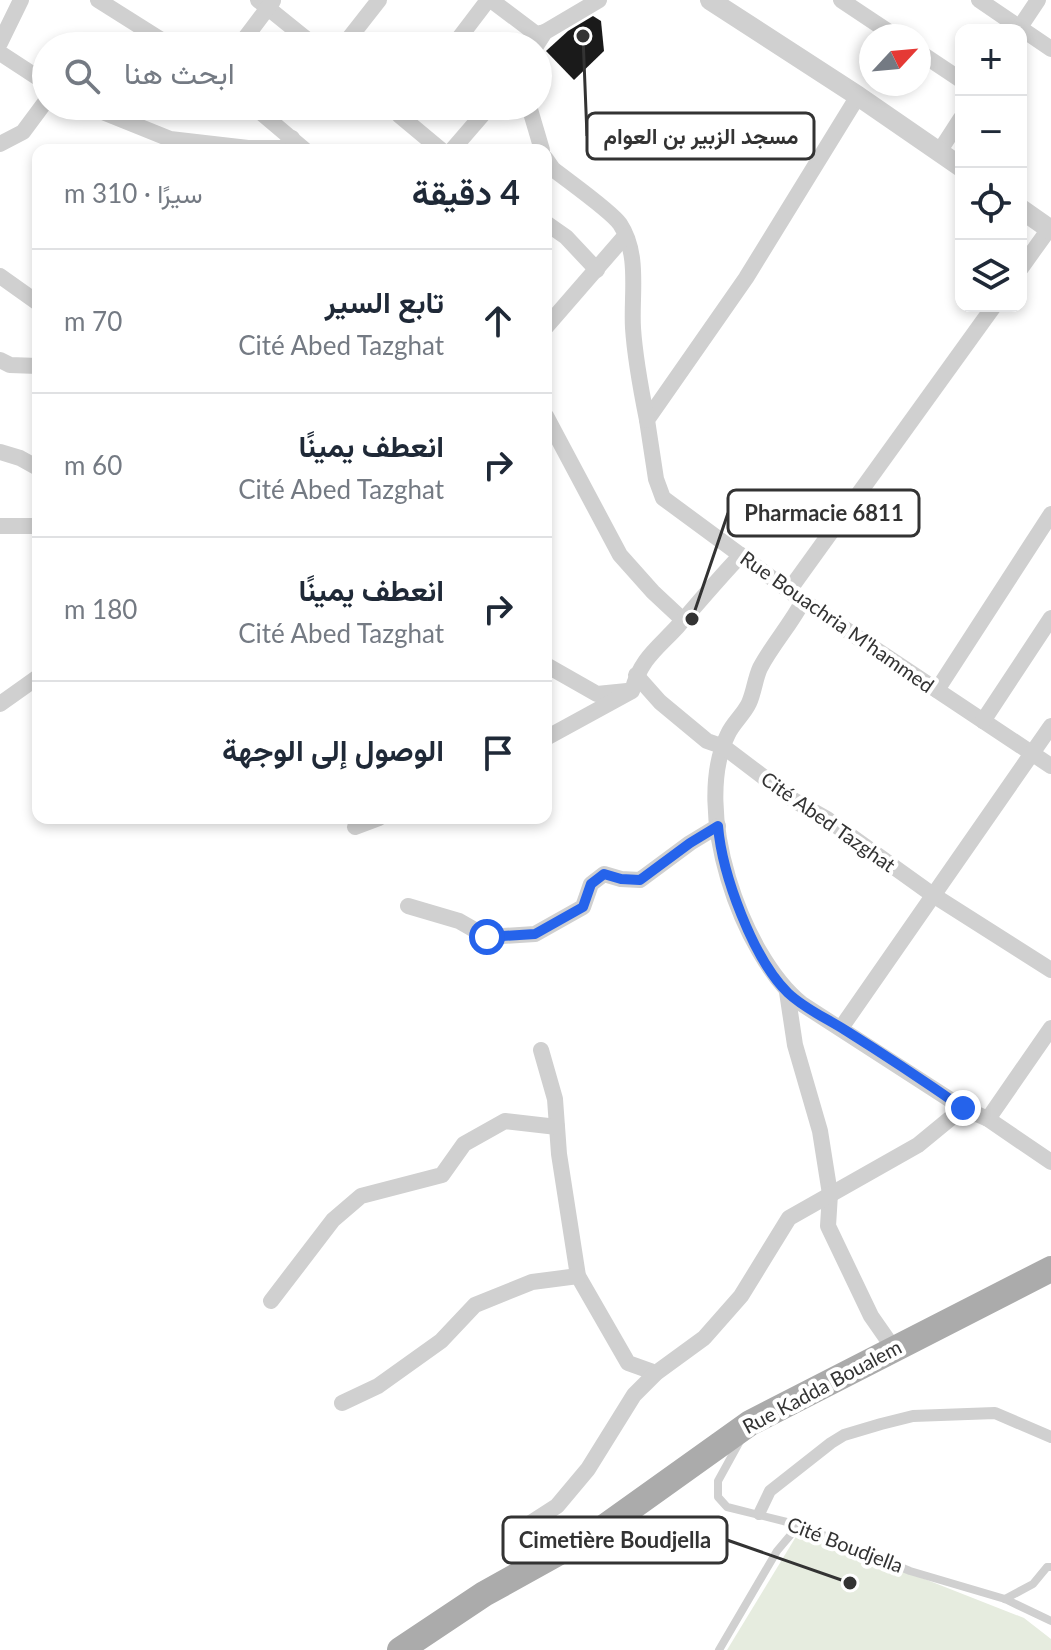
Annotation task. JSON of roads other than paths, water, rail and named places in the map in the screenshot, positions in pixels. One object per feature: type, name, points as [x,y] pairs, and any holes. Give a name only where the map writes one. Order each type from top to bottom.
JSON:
[{"type":"main road","name":"Rue Kadda Boualem","points":[[400,1650],[484,1594],[603,1528],[750,1423],[1051,1269]]},
{"type":"street","points":[[21,0],[1,53],[32,74]]},
{"type":"street","points":[[98,0],[149,32]]},
{"type":"street","points":[[354,32],[379,0]]},
{"type":"street","points":[[464,32],[490,0],[533,32]]},
{"type":"street","points":[[551,32],[599,0]]},
{"type":"street","points":[[710,0],[955,163]]},
{"type":"street","points":[[841,0],[877,24]]},
{"type":"street","points":[[979,0],[1012,24]]},
{"type":"street","points":[[1022,24],[1038,0]]},
{"type":"street","points":[[248,32],[267,3],[299,32]]},
{"type":"street","points":[[1027,34],[1051,49]]},
{"type":"street","points":[[931,60],[955,76]]},
{"type":"street","points":[[647,420],[746,278],[858,96]]},
{"type":"street","points":[[0,144],[23,132],[32,120]]},
{"type":"street","points":[[123,120],[170,139],[213,144]]},
{"type":"street","points":[[270,120],[298,144]]},
{"type":"street","points":[[410,120],[435,144]]},
{"type":"street","points":[[457,144],[478,120]]},
{"type":"street","points":[[533,120],[540,144]]},
{"type":"street","points":[[939,152],[955,127]]},
{"type":"street","points":[[530,144],[536,132]]},
{"type":"street","points":[[287,144],[292,138]]},
{"type":"street","points":[[552,168],[619,223],[625,236],[552,319]]},
{"type":"street","points":[[1027,213],[1050,230],[1027,260]]},
{"type":"street","points":[[552,227],[566,237],[597,270]]},
{"type":"street","name":"Rue Bouachria M'hammed","points":[[625,236],[633,275],[634,337],[652,456],[663,498],[803,601],[1051,766]]},
{"type":"street","points":[[3,285],[32,300]]},
{"type":"street","points":[[790,589],[990,312]]},
{"type":"street","points":[[3,367],[32,366]]},
{"type":"street","points":[[552,427],[620,555],[683,620]]},
{"type":"street","points":[[0,452],[4,451],[32,465]]},
{"type":"street","points":[[937,690],[1051,514]]},
{"type":"street","points":[[0,526],[32,526]]},
{"type":"street","points":[[552,734],[634,683],[654,647],[683,620],[741,555]]},
{"type":"street","points":[[803,601],[760,669],[749,704],[728,734],[719,762],[716,803],[721,854],[729,884],[768,968],[787,992],[1051,1162]]},
{"type":"street","points":[[983,721],[1051,618]]},
{"type":"street","points":[[552,668],[597,694],[634,683]]},
{"type":"street","points":[[0,704],[32,681]]},
{"type":"street","name":"Cité Abed Tazghat","points":[[634,683],[707,741],[724,747],[795,801],[827,819],[933,895],[1051,970]]},
{"type":"street","points":[[841,1028],[1051,726]]},
{"type":"street","points":[[355,827],[363,824]]},
{"type":"street","points":[[408,906],[459,921],[487,937],[535,934],[583,907],[591,884],[604,874],[640,880],[718,826]]},
{"type":"street","points":[[787,992],[795,1045],[820,1131],[830,1194],[828,1226],[871,1316],[894,1349]]},
{"type":"street","points":[[988,1119],[1051,1028]]},
{"type":"street","points":[[541,1050],[555,1099],[559,1154],[578,1276],[628,1363],[656,1373]]},
{"type":"street","points":[[512,1535],[557,1506],[588,1469],[634,1395],[656,1373],[704,1338],[741,1296],[789,1218],[918,1145],[963,1108]]},
{"type":"street","points":[[271,1301],[333,1220],[361,1196],[442,1175],[464,1144],[505,1121],[557,1127]]},
{"type":"street","points":[[342,1403],[378,1386],[441,1341],[475,1305],[532,1282],[578,1276]]},
{"type":"street","points":[[759,1514],[770,1491],[831,1443],[844,1435],[881,1424],[913,1416],[995,1413],[1051,1437]]},
{"type":"lane","name":"Cité Boudjella","points":[[750,1423],[718,1481],[718,1497],[727,1507],[799,1525],[910,1571],[1005,1599],[1051,1621]]},
{"type":"lane","points":[[719,1650],[777,1551],[799,1525]]},
{"type":"lane","points":[[1005,1599],[1033,1584],[1047,1567],[1051,1567]]},
{"type":"place","name":"مسجد الزبير بن العوام","points":[[583,36]]},
{"type":"place","name":"Pharmacie 6811","points":[[692,619]]},
{"type":"place","name":"Cimetière Boudjella","points":[[850,1583]]}]
